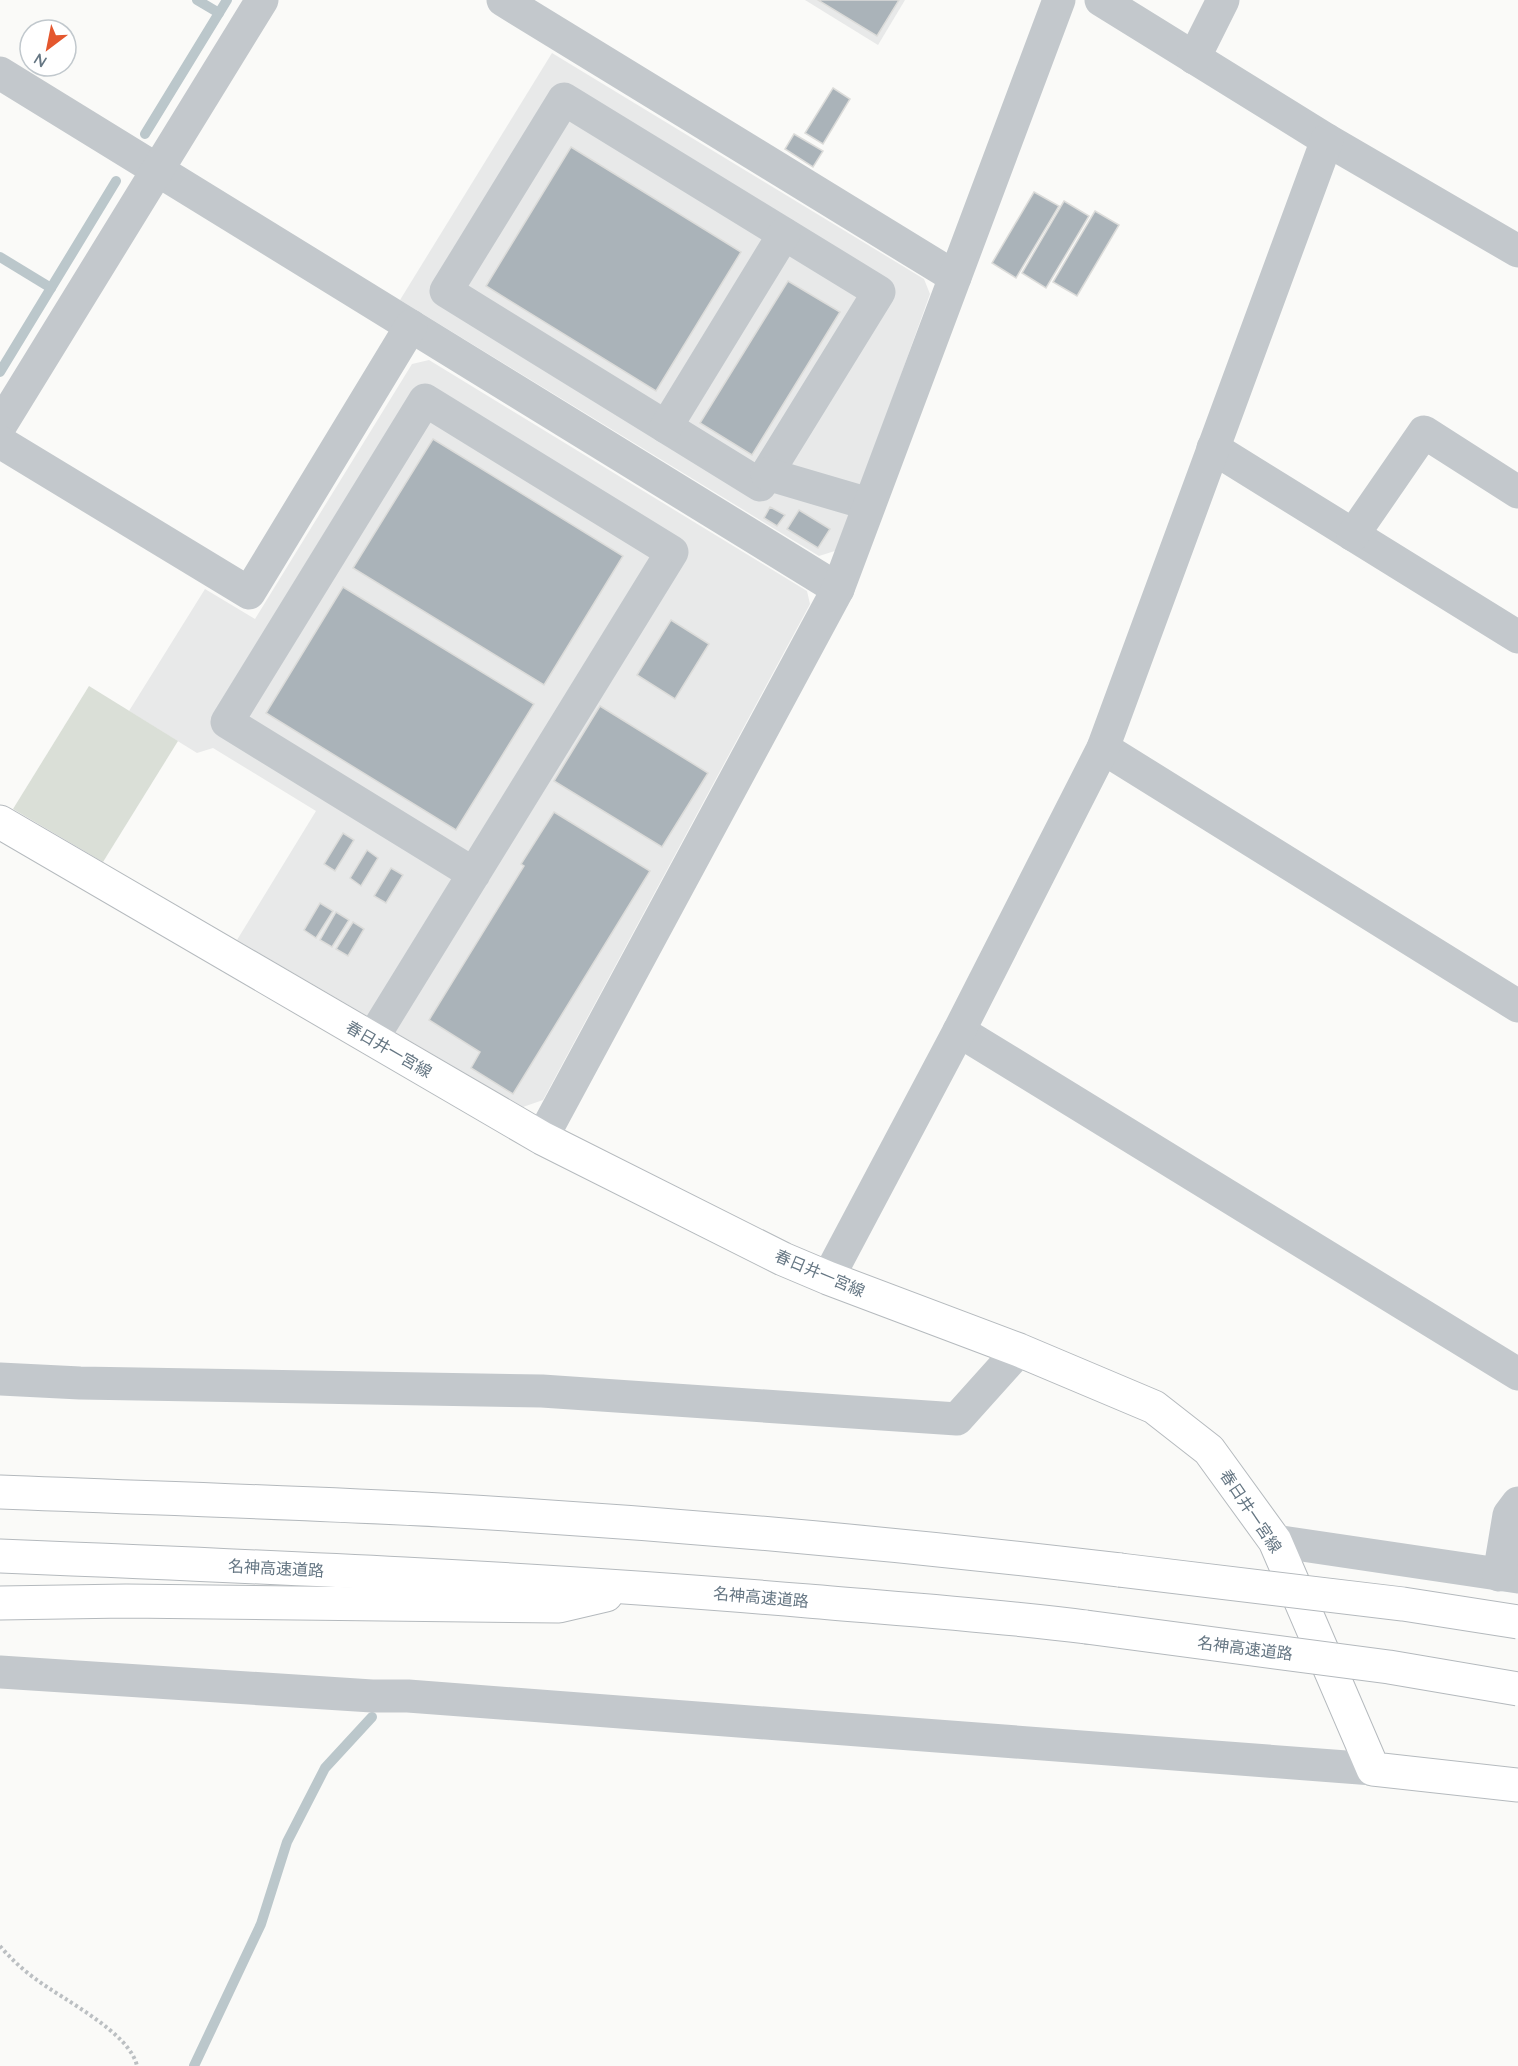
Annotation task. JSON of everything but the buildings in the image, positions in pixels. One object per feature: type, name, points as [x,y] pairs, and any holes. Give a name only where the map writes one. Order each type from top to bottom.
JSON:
[{"type":"main road","name":"春日井一宮線","points":[[0,822],[542,1138],[783,1259],[1019,1350],[1154,1407],[1209,1450],[1275,1541],[1373,1768]]},
{"type":"main road","points":[[0,1492],[439,1510],[693,1528],[1120,1570],[1403,1604],[1518,1622]]},
{"type":"main road","name":"名神高速道路","points":[[0,1556],[643,1587],[1021,1619],[1389,1666],[1518,1689]]},
{"type":"main road","points":[[0,1603],[126,1601],[559,1606],[643,1587]]},
{"type":"main road","points":[[1373,1768],[1518,1785]]},
{"type":"street","points":[[0,426],[261,0]]},
{"type":"street","points":[[503,0],[955,277]]},
{"type":"street","points":[[542,1138],[838,589],[1059,0]]},
{"type":"street","points":[[1101,0],[1327,140],[1518,251]]},
{"type":"street","points":[[1194,58],[1223,0]]},
{"type":"street","points":[[0,73],[838,589]]},
{"type":"street","points":[[564,99],[879,292],[760,485],[666,427],[446,291],[564,99]]},
{"type":"street","points":[[828,1278],[959,1031],[1103,748],[1327,140]]},
{"type":"street","points":[[666,427],[784,234]]},
{"type":"street","points":[[0,442],[249,593],[411,326]]},
{"type":"street","points":[[372,1039],[474,874],[672,552],[425,400],[227,722],[474,874]]},
{"type":"street","points":[[1353,535],[1424,432],[1518,492]]},
{"type":"street","points":[[1213,448],[1518,637]]},
{"type":"street","points":[[767,474],[869,504]]},
{"type":"street","points":[[1103,748],[1518,1006]]},
{"type":"street","points":[[959,1031],[1518,1374]]},
{"type":"street","points":[[0,1379],[80,1383],[542,1391],[957,1419],[1019,1350]]},
{"type":"street","points":[[1275,1541],[1508,1576],[1509,1515],[1518,1503]]},
{"type":"street","points":[[0,1672],[372,1696],[408,1696],[1373,1768]]},
{"type":"path","points":[[0,1946],[13,1961],[37,1980],[104,2025],[134,2055],[136,2066]]},
{"type":"shaded area","points":[[805,0],[905,0],[878,45]]},
{"type":"shaded area","points":[[552,53],[924,279],[930,294],[838,550],[819,556],[400,300]]},
{"type":"shaded area","points":[[429,360],[807,591],[810,604],[543,1100],[523,1107],[237,940],[316,811],[213,748],[197,753],[129,711],[205,589],[255,619],[412,364]]},
{"type":"shaded area","points":[[89,686],[178,741],[103,862],[13,809]]},
{"type":"waterway","points":[[197,0],[219,13]]},
{"type":"waterway","points":[[145,134],[227,0]]},
{"type":"waterway","points":[[0,372],[116,181]]},
{"type":"waterway","points":[[0,257],[51,288]]},
{"type":"waterway","points":[[194,2066],[261,1924],[287,1842],[325,1768],[372,1717]]}]
